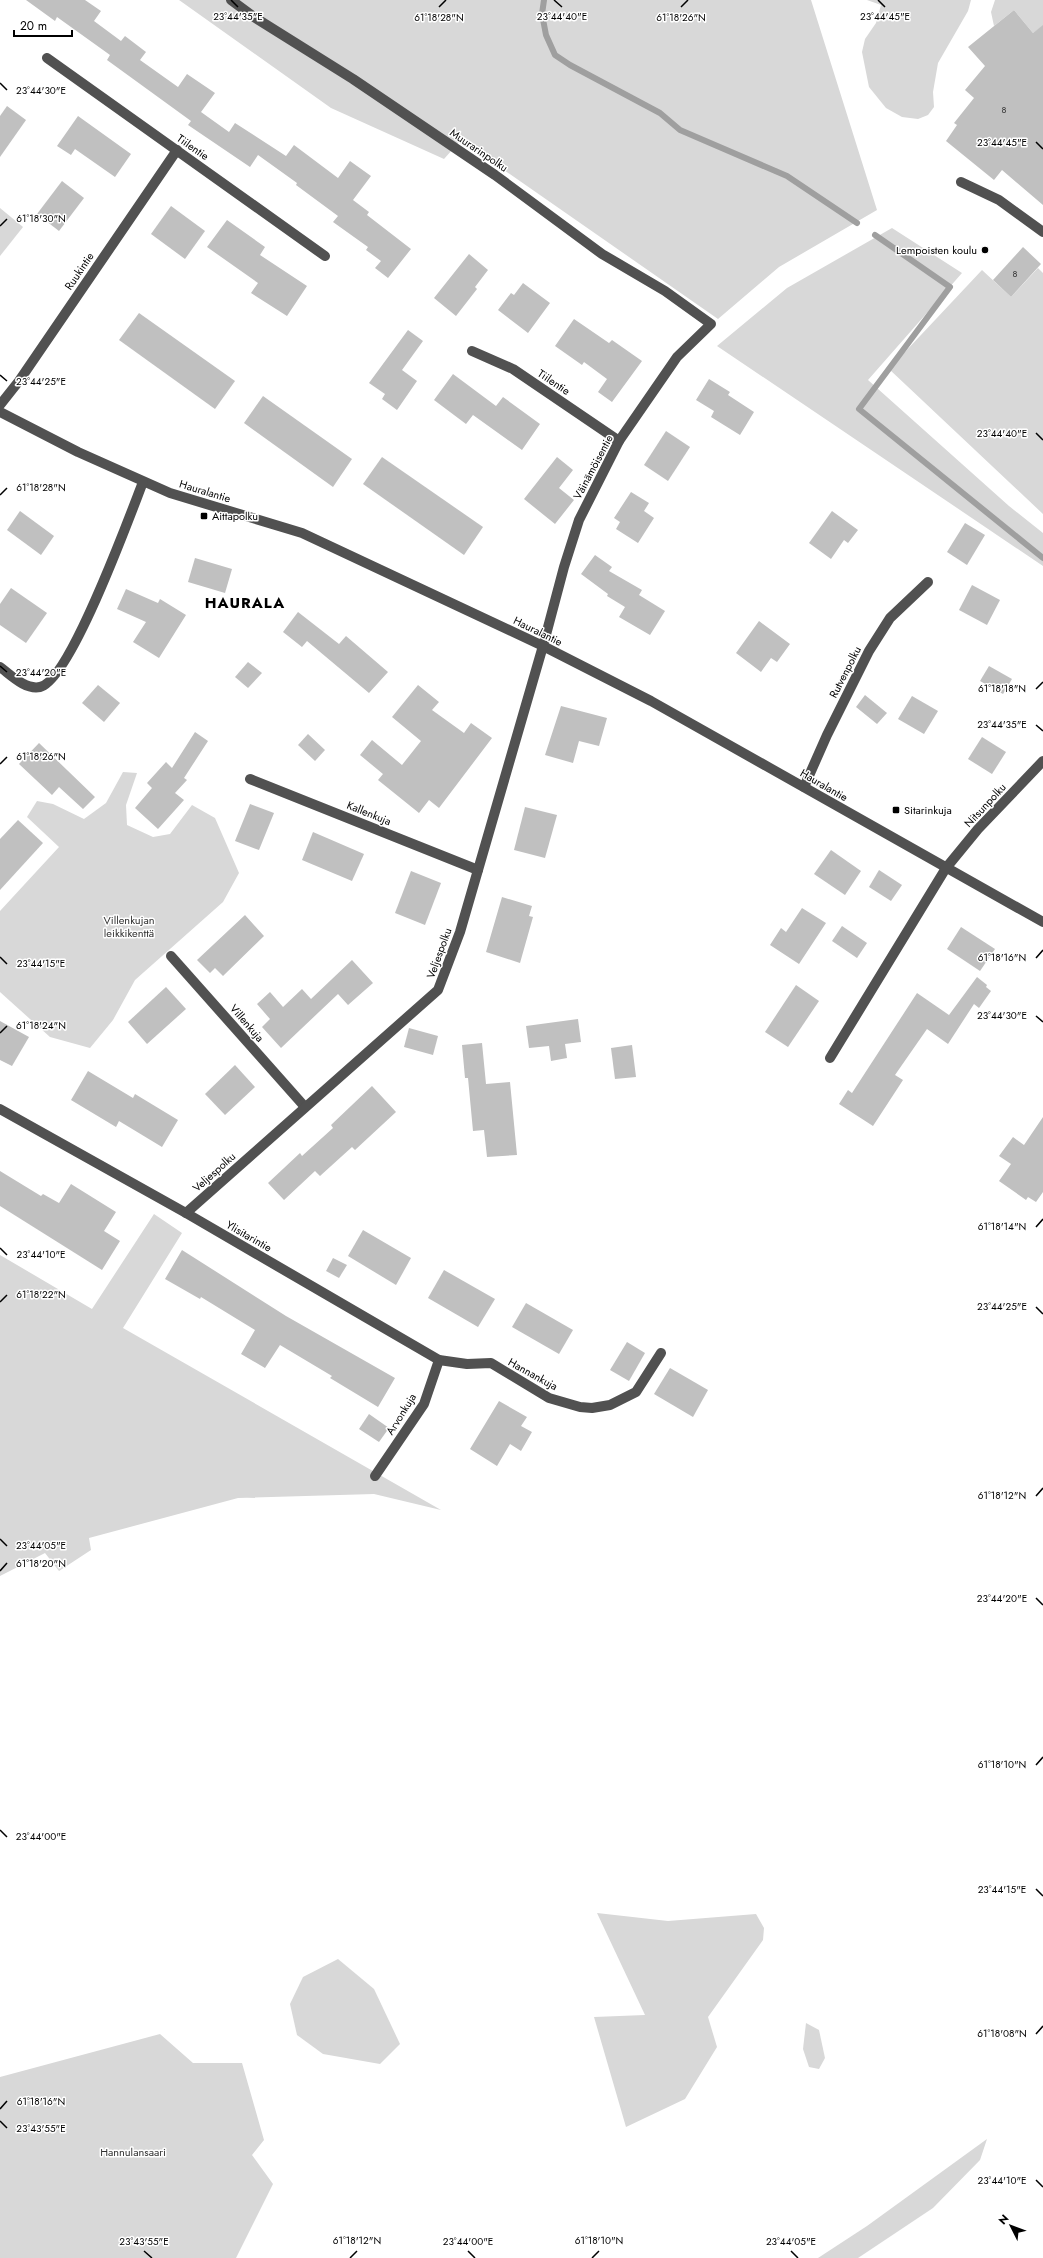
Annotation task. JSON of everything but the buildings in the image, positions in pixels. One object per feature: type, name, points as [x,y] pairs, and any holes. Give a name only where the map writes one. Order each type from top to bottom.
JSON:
[{"type":"street","name":"Muurarinpolku","points":[[231,0],[254,17],[353,79],[495,175],[602,254],[665,291],[711,324]]},
{"type":"street","name":"Tiilentie","points":[[47,58],[325,256]]},
{"type":"street","name":"Ruukintie","points":[[0,405],[19,381],[177,150]]},
{"type":"street","points":[[961,182],[999,200],[1043,232]]},
{"type":"street","name":"Väinämöisentie","points":[[543,646],[564,567],[579,520],[619,441],[677,357],[711,324]]},
{"type":"street","name":"Tiilentie","points":[[472,351],[513,369],[619,441]]},
{"type":"street","name":"Hauralantie","points":[[0,412],[78,452],[170,493],[302,533],[543,646],[651,700],[1043,922]]},
{"type":"street","points":[[0,667],[22,683],[32,687],[41,687],[50,680],[83,627],[105,580],[143,482]]},
{"type":"street","name":"Rutvenpolku","points":[[804,787],[826,735],[869,650],[890,618],[928,582]]},
{"type":"street","name":"Veljespolku","points":[[186,1213],[438,990],[460,932],[543,646]]},
{"type":"street","name":"Nitsunpolku","points":[[946,868],[978,829],[1043,761]]},
{"type":"street","name":"Kallenkuja","points":[[250,779],[478,870]]},
{"type":"street","points":[[830,1058],[946,868]]},
{"type":"street","name":"Villenkuja","points":[[171,956],[305,1107]]},
{"type":"street","name":"Ylisitarintie","points":[[0,1108],[186,1213],[440,1360],[467,1364],[491,1363]]},
{"type":"street","name":"Hannankuja","points":[[491,1363],[549,1398],[580,1407],[592,1408],[610,1405],[636,1392],[661,1353]]},
{"type":"street","name":"Arvonkuja","points":[[375,1476],[424,1404],[440,1360]]},
{"type":"green space","points":[[179,0],[811,0],[877,210],[779,267],[718,319],[461,140],[444,159],[331,108]]},
{"type":"green space","points":[[867,0],[971,0],[968,11],[938,63],[933,92],[934,107],[928,115],[918,119],[902,117],[886,108],[869,87],[862,52],[865,39],[876,23],[881,5]]},
{"type":"green space","points":[[995,0],[1043,0],[1043,26],[1033,33],[1014,10],[994,26],[991,12]]},
{"type":"green space","points":[[0,208],[23,227],[0,256]]},
{"type":"green space","points":[[892,228],[962,273],[868,380],[1009,506],[1043,533],[1043,566],[717,346],[787,288]]},
{"type":"green space","points":[[1038,268],[1043,273],[1043,514],[889,369],[982,270],[1011,297]]},
{"type":"green space","name":"Villenkujan leikkikenttä","points":[[123,772],[137,773],[126,805],[127,825],[153,837],[170,834],[192,805],[215,818],[239,873],[223,902],[135,980],[113,1020],[90,1048],[50,1037],[0,992],[0,911],[59,847],[27,817],[37,801],[53,804],[84,819],[106,803]]},
{"type":"green space","points":[[154,1214],[182,1233],[123,1328],[441,1510],[374,1494],[238,1498],[89,1538],[91,1550],[59,1571],[45,1553],[0,1576],[0,1255],[92,1309]]},
{"type":"green space","points":[[597,1913],[668,1921],[756,1914],[764,1928],[763,1940],[708,2017],[717,2047],[685,2099],[626,2127],[594,2017],[645,2015]]},
{"type":"green space","points":[[338,1959],[374,1989],[400,2044],[380,2064],[323,2054],[297,2035],[290,2004],[303,1977]]},
{"type":"green space","points":[[806,2023],[819,2030],[825,2058],[819,2069],[809,2067],[803,2049]]},
{"type":"green space","name":"Hannulansaari","points":[[160,2034],[193,2063],[242,2063],[264,2140],[252,2155],[273,2184],[236,2258],[0,2258],[0,2077]]},
{"type":"green space","points":[[987,2139],[980,2160],[933,2208],[858,2258],[818,2258],[867,2226]]},
{"type":"waterway","points":[[544,0],[542,14],[546,35],[555,55],[570,65],[660,113],[680,130],[787,176],[857,223]]},
{"type":"waterway","points":[[875,235],[950,287],[859,409],[1043,558]]},
{"type":"place","name":"Lempoisten koulu","points":[[985,250]]},
{"type":"place","name":"Aittapolku","points":[[204,516]]},
{"type":"place","name":"Sitarinkuja","points":[[896,810]]},
{"type":"district","name":"HAURALA","points":[[245,603]]}]
